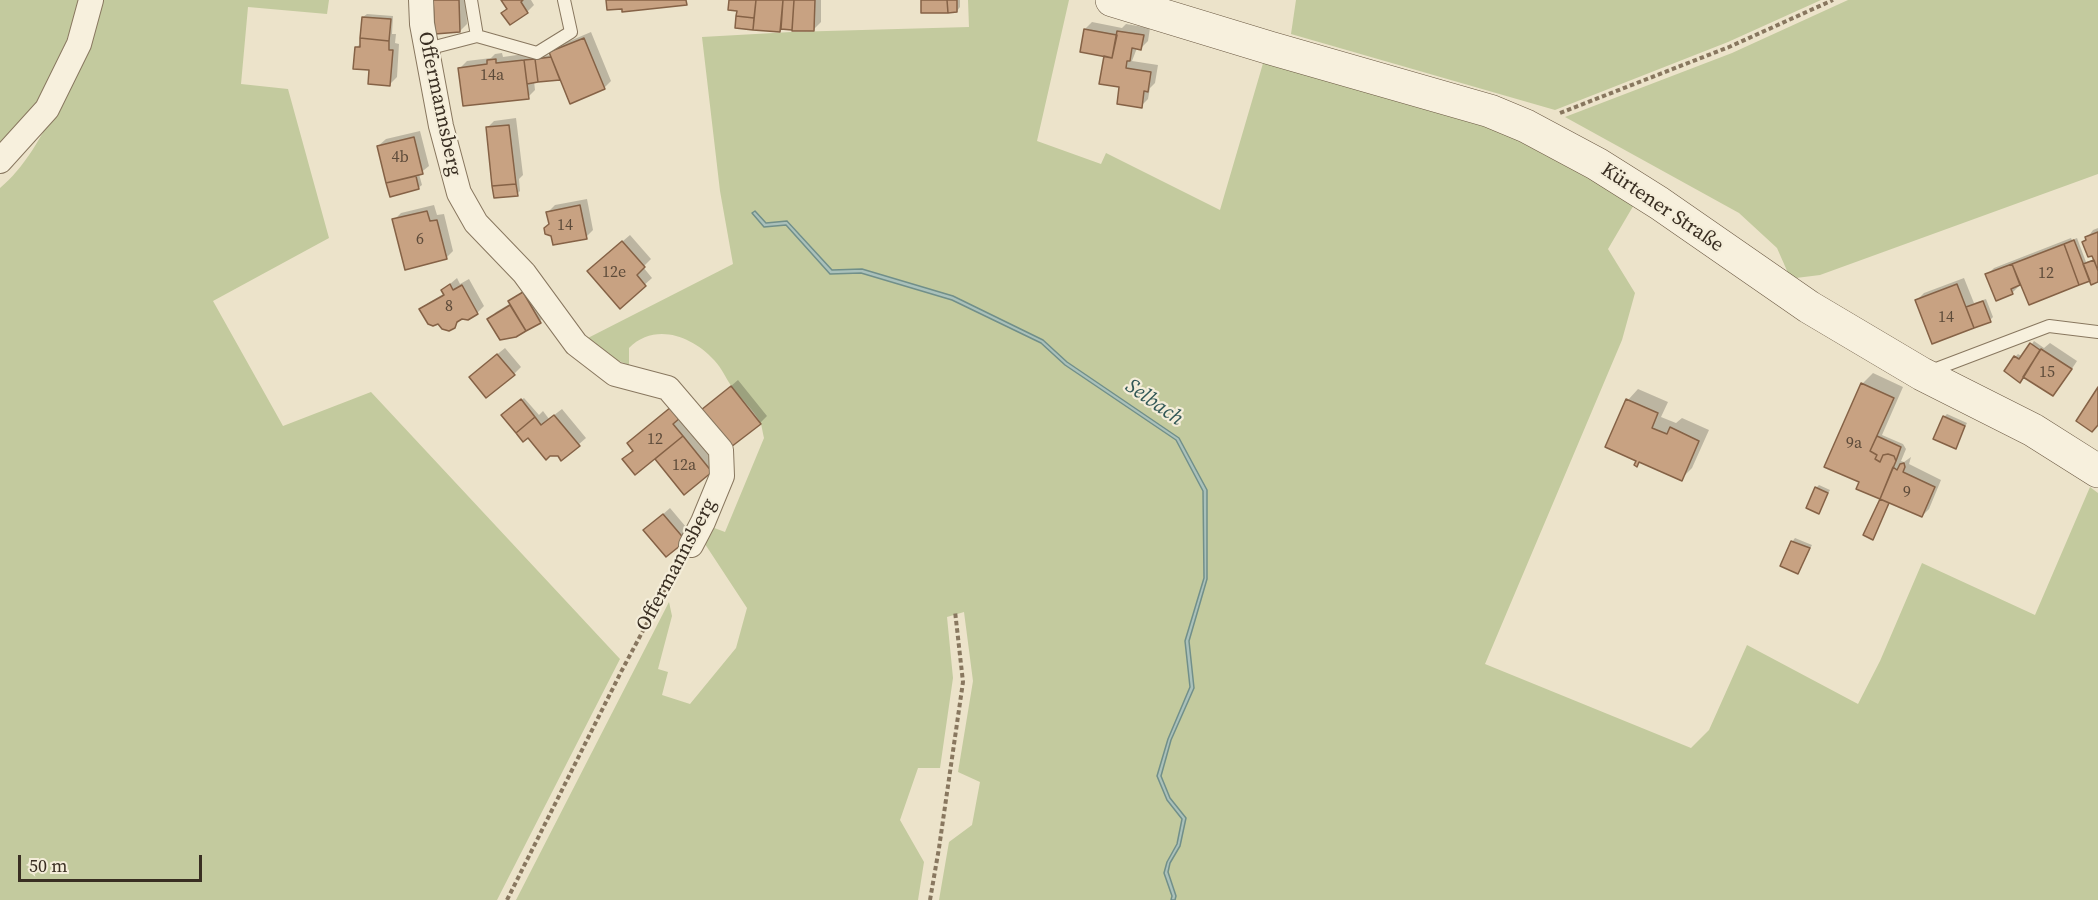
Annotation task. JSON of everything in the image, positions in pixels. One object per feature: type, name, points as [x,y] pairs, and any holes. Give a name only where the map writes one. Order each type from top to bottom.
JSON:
[{"type":"street","points":[[0,161],[47,109],[79,44],[92,0]]},
{"type":"street","name":"Offermannsberg","points":[[421,0],[422,24],[441,126],[459,193],[476,223],[524,273],[576,344],[615,374],[668,388],[721,450],[722,476],[691,545]]},
{"type":"street","name":"Kürtener Straße","points":[[1112,0],[1190,25],[1490,111],[1526,126],[1615,175],[1659,203],[1809,307],[1922,374],[2032,430],[2098,471]]},
{"type":"lane","points":[[471,0],[477,36]]},
{"type":"lane","points":[[427,49],[477,36],[537,53],[571,32],[564,0]]},
{"type":"lane","points":[[1922,374],[2049,326],[2098,332]]},
{"type":"path","points":[[1526,126],[1729,47],[1833,0]]},
{"type":"path","name":"Offermannsberg","points":[[507,900],[668,580],[691,545]]},
{"type":"path","points":[[930,900],[963,682],[955,611]]},
{"type":"green space","points":[[0,0],[81,0],[56,70],[30,116],[0,150]]},
{"type":"green space","points":[[102,0],[329,0],[327,14],[248,7],[241,84],[288,89],[329,238],[213,301],[283,426],[371,392],[620,659],[497,900],[0,900],[0,188],[17,171],[46,127]]},
{"type":"green space","points":[[968,0],[1069,0],[1037,141],[1101,164],[1106,153],[1220,210],[1264,60],[1500,131],[1635,203],[1608,249],[1635,293],[1622,340],[1485,664],[1691,748],[1709,730],[1747,645],[1858,704],[1880,661],[1922,563],[2035,615],[2090,487],[2098,493],[2098,900],[1175,900],[1176,896],[1168,872],[1170,863],[1180,846],[1186,818],[1170,798],[1161,776],[1171,740],[1194,688],[1189,641],[1207,578],[1206,490],[1179,438],[1067,362],[1043,340],[953,296],[862,269],[832,270],[788,221],[764,227],[786,225],[830,274],[861,273],[952,300],[1041,343],[1065,365],[1176,440],[1203,491],[1204,578],[1185,641],[1190,687],[1168,739],[1157,776],[1167,800],[1182,819],[1177,844],[1164,873],[1172,896],[1171,900],[939,900],[949,842],[972,825],[980,782],[958,772],[973,681],[964,612],[947,617],[953,678],[940,768],[918,768],[900,820],[924,862],[918,900],[516,900],[669,602],[672,616],[658,669],[668,672],[662,695],[690,704],[736,648],[747,608],[703,541],[709,526],[725,532],[764,438],[758,419],[714,360],[695,344],[684,339],[662,334],[639,340],[629,348],[629,365],[607,356],[584,340],[733,264],[720,191],[702,37],[969,27]]},
{"type":"green space","points":[[1296,0],[1821,0],[1728,42],[1555,110],[1291,34]]},
{"type":"green space","points":[[1848,0],[2098,0],[2098,174],[1820,275],[1796,278],[1788,273],[1777,248],[1739,213],[1565,117],[1732,53]]},
{"type":"water","points":[[755,211],[766,223],[787,221],[832,270],[862,269],[953,296],[1043,340],[1067,362],[1179,438],[1207,490],[1207,579],[1189,641],[1194,688],[1171,740],[1161,776],[1170,798],[1186,818],[1180,846],[1170,863],[1168,872],[1176,896],[1175,900],[1171,900],[1172,896],[1164,873],[1177,844],[1182,819],[1167,800],[1157,776],[1168,739],[1190,687],[1185,641],[1204,578],[1203,491],[1176,440],[1065,365],[1041,343],[952,300],[861,273],[830,274],[786,225],[764,227],[752,213]]},
{"type":"building","points":[[433,0],[459,0],[460,32],[435,34]]},
{"type":"building","points":[[501,0],[523,0],[521,2],[528,13],[510,25],[501,13],[507,9]]},
{"type":"building","points":[[606,0],[686,0],[687,5],[622,12],[622,9],[607,10]]},
{"type":"building","points":[[729,0],[756,0],[754,18],[736,16],[737,11],[728,10]]},
{"type":"building","points":[[756,0],[783,0],[780,32],[753,30]]},
{"type":"building","points":[[783,0],[794,0],[792,30],[781,29]]},
{"type":"building","points":[[794,0],[815,0],[814,31],[792,31]]},
{"type":"building","points":[[921,0],[947,0],[948,13],[921,13]]},
{"type":"building","points":[[947,0],[957,0],[957,12],[948,13]]},
{"type":"building","points":[[736,16],[754,18],[753,30],[735,28]]},
{"type":"building","points":[[362,17],[391,19],[389,41],[360,38]]},
{"type":"building","points":[[1084,29],[1117,35],[1112,58],[1080,52]]},
{"type":"building","points":[[1117,31],[1144,35],[1141,50],[1132,48],[1130,61],[1127,61],[1126,68],[1151,72],[1148,92],[1144,91],[1142,108],[1117,104],[1119,87],[1099,84],[1104,56],[1112,58]]},
{"type":"building","points":[[360,38],[389,41],[389,50],[393,50],[390,86],[368,84],[369,70],[353,69],[355,47],[360,47]]},
{"type":"building","points":[[584,38],[605,89],[570,104],[549,52]]},
{"type":"building","points":[[551,57],[560,80],[538,82],[535,59]]},
{"type":"building","points":[[496,59],[496,63],[524,60],[529,99],[463,106],[458,68],[487,64],[487,60]]},
{"type":"building","points":[[535,59],[538,82],[527,84],[524,60]]},
{"type":"building","points":[[509,125],[516,184],[492,186],[486,127]]},
{"type":"building","points":[[414,137],[423,174],[386,183],[377,146]]},
{"type":"building","points":[[416,176],[419,189],[390,197],[386,183]]},
{"type":"building","points":[[516,184],[518,196],[494,198],[492,186]]},
{"type":"building","points":[[580,205],[587,239],[553,245],[551,236],[545,234],[544,228],[549,224],[546,212]]},
{"type":"building","points":[[427,211],[430,221],[437,220],[447,259],[405,270],[392,219]]},
{"type":"building","points":[[2098,232],[2097,268],[2092,256],[2088,257],[2082,242],[2086,240],[2085,237]]},
{"type":"building","points":[[2074,240],[2090,281],[2079,285],[2064,244]]},
{"type":"building","points":[[622,241],[645,267],[637,275],[646,286],[620,309],[587,271]]},
{"type":"building","points":[[2064,244],[2079,285],[2029,305],[2012,264]]},
{"type":"building","points":[[2094,260],[2098,271],[2098,282],[2091,285],[2083,264]]},
{"type":"building","points":[[2012,264],[2020,285],[2011,289],[2013,294],[1996,301],[1985,274]]},
{"type":"building","points":[[450,284],[453,290],[462,285],[478,314],[468,320],[462,319],[457,322],[455,328],[449,331],[442,329],[438,324],[433,326],[428,324],[419,309],[444,295],[441,290]]},
{"type":"building","points":[[1957,284],[1974,328],[1932,344],[1915,300]]},
{"type":"building","points":[[523,292],[541,323],[526,331],[508,301]]},
{"type":"building","points":[[1983,301],[1991,322],[1974,328],[1966,307]]},
{"type":"building","points":[[510,305],[526,331],[516,337],[500,340],[487,319]]},
{"type":"building","points":[[2030,343],[2040,350],[2020,383],[2004,371],[2014,356],[2019,359]]},
{"type":"building","points":[[2041,349],[2072,369],[2053,396],[2023,377]]},
{"type":"building","points":[[497,354],[515,375],[486,398],[469,377]]},
{"type":"building","points":[[1861,383],[1894,398],[1870,451],[1877,455],[1875,459],[1880,462],[1883,455],[1888,454],[1894,456],[1896,461],[1880,499],[1856,489],[1859,482],[1824,467]]},
{"type":"building","points":[[731,386],[761,424],[731,447],[701,410]]},
{"type":"building","points":[[2098,387],[2098,425],[2092,432],[2076,421]]},
{"type":"building","points":[[521,399],[535,417],[516,433],[501,415]]},
{"type":"building","points":[[1626,399],[1658,413],[1652,428],[1667,434],[1670,427],[1699,441],[1682,481],[1639,462],[1637,467],[1634,465],[1636,461],[1605,447]]},
{"type":"building","points":[[671,407],[680,418],[673,424],[683,436],[635,475],[622,459],[633,451],[627,443]]},
{"type":"building","points":[[554,415],[580,446],[561,461],[558,456],[550,456],[546,460],[528,438],[523,442],[516,433],[535,417],[541,425]]},
{"type":"building","points":[[1943,416],[1965,426],[1956,449],[1933,439]]},
{"type":"building","points":[[683,436],[712,472],[684,495],[655,459]]},
{"type":"building","points":[[1877,436],[1901,447],[1896,461],[1894,456],[1888,454],[1883,455],[1880,462],[1875,459],[1877,455],[1870,451]]},
{"type":"building","points":[[1904,463],[1903,472],[1935,487],[1922,517],[1880,499],[1893,467],[1897,470],[1900,464]]},
{"type":"building","points":[[1815,487],[1828,493],[1819,514],[1806,508]]},
{"type":"building","points":[[1880,499],[1889,503],[1873,540],[1863,535]]},
{"type":"building","points":[[663,514],[686,541],[666,557],[643,530]]},
{"type":"building","points":[[1791,541],[1810,548],[1798,574],[1780,566]]},
{"type":"water label","name":"Selbach","points":[[1154,403]]}]
